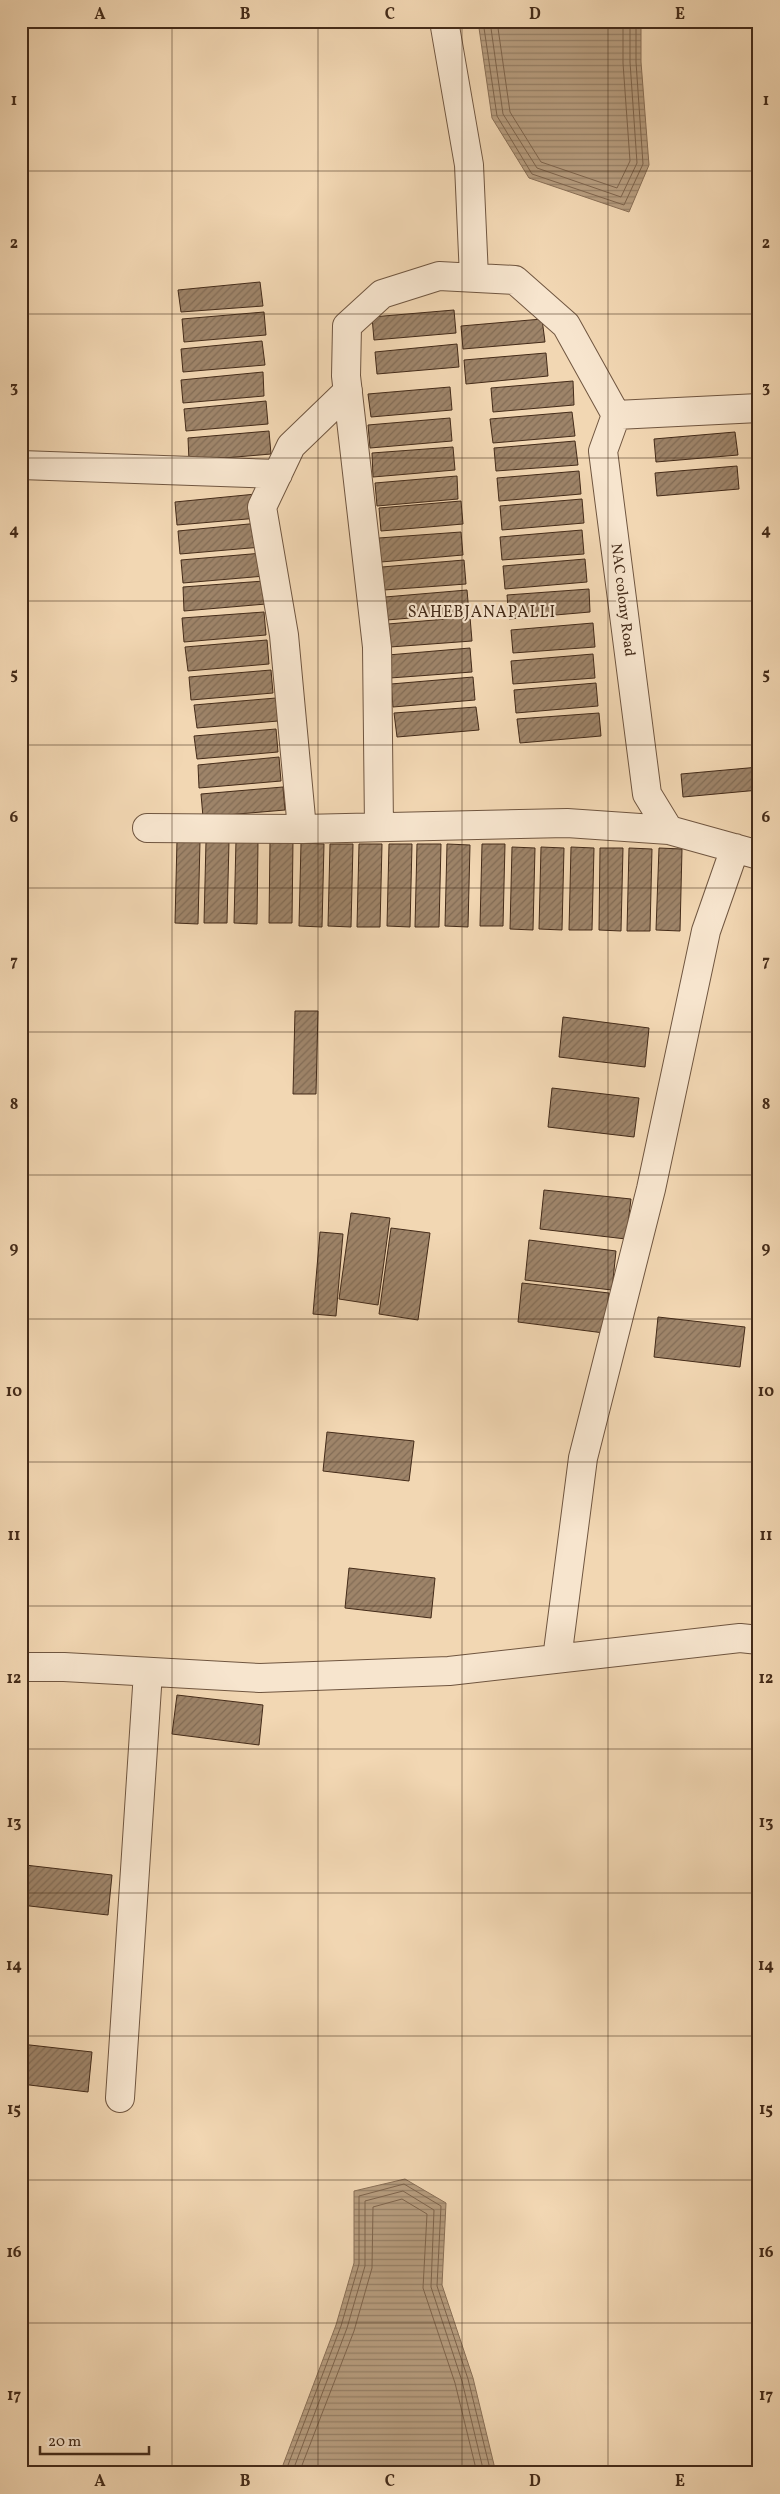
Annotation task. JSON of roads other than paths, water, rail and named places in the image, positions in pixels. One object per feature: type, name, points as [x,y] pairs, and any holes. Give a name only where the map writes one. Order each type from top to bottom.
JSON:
[{"type":"street","points":[[444,21],[469,165],[474,277]]},
{"type":"street","points":[[379,827],[377,648],[346,376],[346,326],[382,294],[439,276],[515,280],[566,326],[616,415],[759,408]]},
{"type":"street","points":[[302,828],[284,635],[262,507],[291,446],[348,391]]},
{"type":"street","name":"NAC colony Road","points":[[616,415],[603,451],[604,460],[647,794],[669,830]]},
{"type":"street","points":[[21,465],[278,474]]},
{"type":"street","points":[[147,828],[302,828],[567,823],[669,830],[747,851],[706,931],[651,1190],[583,1458],[557,1659]]},
{"type":"street","points":[[21,1667],[64,1667],[260,1678],[449,1671],[740,1638],[759,1640]]},
{"type":"street","points":[[120,2098],[148,1672]]},
{"type":"water","points":[[478,21],[641,21],[641,62],[649,165],[629,212],[529,178],[492,118]]},
{"type":"water","points":[[405,2179],[446,2203],[442,2285],[473,2378],[496,2473],[280,2473],[336,2325],[354,2263],[354,2191]]},
{"type":"district","name":"SAHEBJANAPALLI","points":[[482,613]]}]
